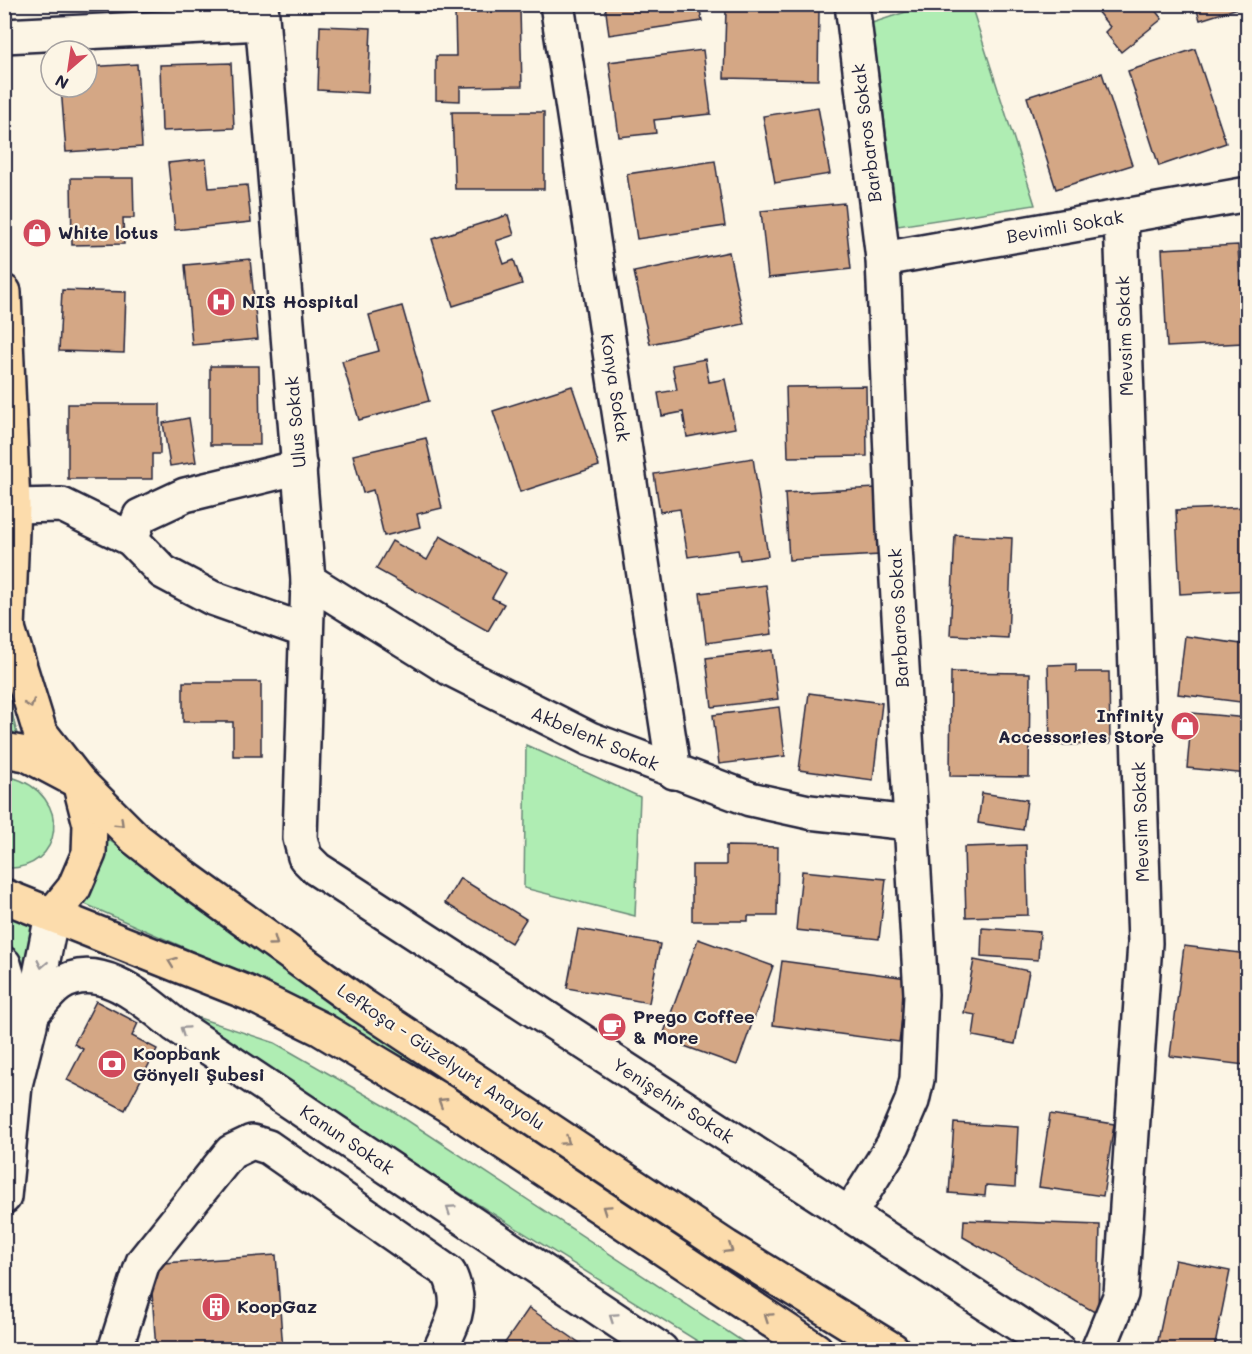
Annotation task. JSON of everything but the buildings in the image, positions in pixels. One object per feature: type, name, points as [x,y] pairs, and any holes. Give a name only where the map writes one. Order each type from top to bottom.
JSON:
[{"type":"main road","points":[[4,292],[13,506],[6,633],[40,732],[78,782],[90,824],[88,854],[74,888],[52,915]]},
{"type":"main road","name":"Lefkoşa - Güzelyurt Anayolu","points":[[4,750],[26,754],[78,782],[136,839],[360,1004],[726,1247],[893,1350]]},
{"type":"main road","name":"Lefkoşa - Güzelyurt Anayolu","points":[[4,896],[248,993],[321,1029],[446,1104],[816,1350]]},
{"type":"street","name":"Konya Sokak","points":[[556,4],[674,772]]},
{"type":"street","name":"Barbaros Sokak","points":[[849,1215],[904,1123],[917,1079],[921,994],[910,823],[883,259],[855,6]]},
{"type":"street","points":[[4,36],[261,14]]},
{"type":"street","name":"Ulus Sokak","points":[[261,14],[308,580],[300,841]]},
{"type":"street","name":"Bevimli Sokak","points":[[883,259],[1248,194]]},
{"type":"street","name":"Mevsim Sokak","points":[[1098,1350],[1121,1294],[1144,943],[1122,217]]},
{"type":"street","points":[[131,539],[140,516],[185,495],[300,467]]},
{"type":"street","points":[[13,506],[62,505],[131,539],[163,572],[192,588],[212,598],[306,632]]},
{"type":"street","name":"Akbelenk Sokak","points":[[308,580],[400,638],[496,694],[590,739],[725,792],[770,804],[809,812],[910,823]]},
{"type":"street","name":"Yenişehir Sokak","points":[[300,841],[308,860],[317,868],[1058,1350]]},
{"type":"street","points":[[10,1096],[33,1012],[52,915]]},
{"type":"street","points":[[4,964],[12,991],[10,1096],[4,1197]]},
{"type":"street","name":"Kanun Sokak","points":[[33,1012],[59,985],[80,975],[104,978],[126,989],[175,1025],[661,1350]]},
{"type":"street","points":[[115,1350],[143,1262],[231,1152],[252,1142],[268,1147],[449,1273],[456,1289],[458,1312],[440,1350]]},
{"type":"green space","points":[[927,5],[971,5],[1035,205],[898,226],[872,23]]},
{"type":"green space","points":[[5,683],[17,734],[5,729]]},
{"type":"green space","points":[[526,745],[640,797],[635,916],[524,888]]},
{"type":"green space","points":[[11,777],[31,786],[45,799],[52,814],[54,830],[49,845],[39,858],[24,866],[4,868],[5,779]]},
{"type":"green space","points":[[102,835],[493,1115],[392,1063],[279,989],[76,900]]},
{"type":"green space","points":[[5,915],[33,926],[23,977],[5,928]]},
{"type":"green space","points":[[187,1014],[275,1043],[387,1107],[754,1349],[710,1349],[197,1029]]},
{"type":"place","name":"White lotus","points":[[37,233]]},
{"type":"place","name":"NIS Hospital","points":[[221,302]]},
{"type":"place","name":"Infinity Accessories Store","points":[[1185,726]]},
{"type":"place","name":"Prego Coffee & More","points":[[612,1027]]},
{"type":"place","name":"Koopbank Gönyeli Şubesi","points":[[112,1064]]},
{"type":"place","name":"KoopGaz","points":[[216,1307]]}]
